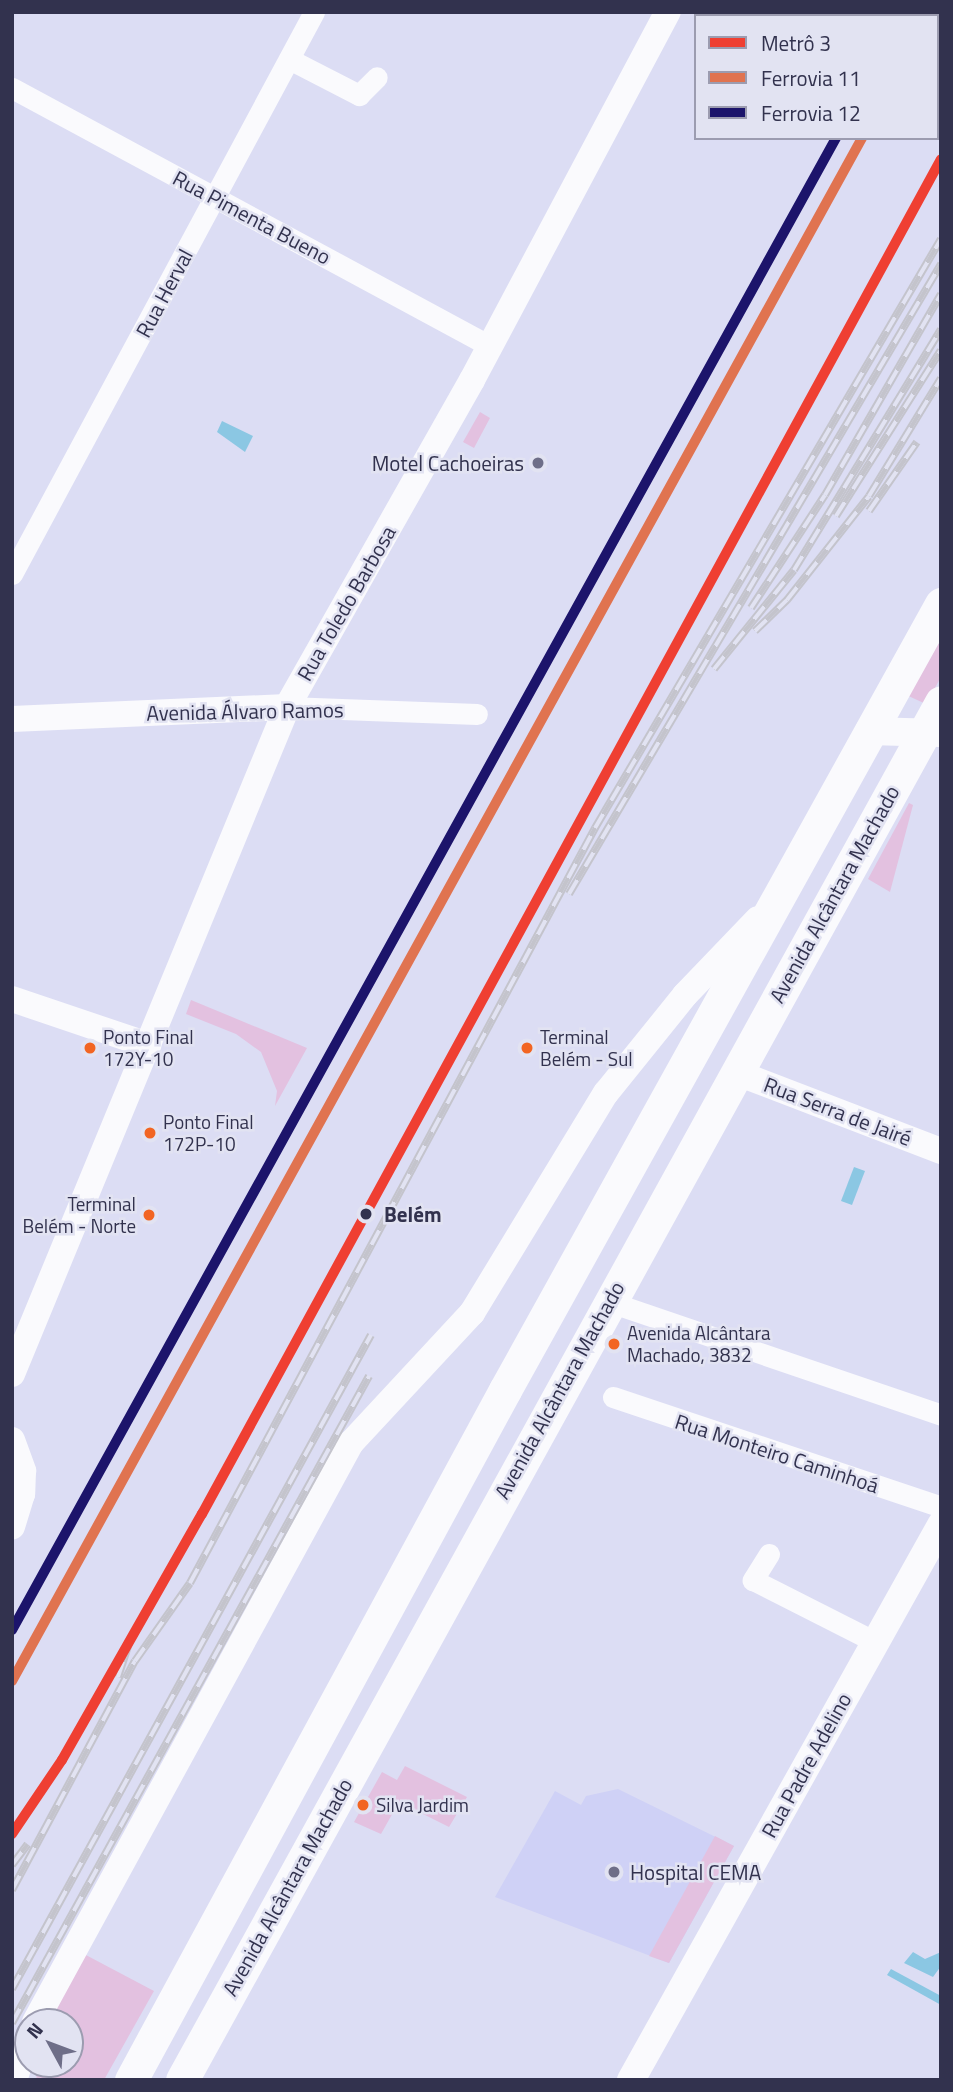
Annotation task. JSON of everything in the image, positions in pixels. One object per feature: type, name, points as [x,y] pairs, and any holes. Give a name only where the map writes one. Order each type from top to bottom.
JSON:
[{"type":"highway","points":[[131,2080],[498,1402],[784,893],[869,731],[941,604]]},
{"type":"highway","name":"Avenida Alcântara Machado","points":[[182,2080],[607,1301],[735,1072],[932,732],[941,702]]},
{"type":"main road","points":[[869,731],[932,732]]},
{"type":"main road","name":"Rua Padre Adelino","points":[[631,2080],[941,1525]]},
{"type":"street","name":"Rua Herval","points":[[12,574],[314,12]]},
{"type":"street","name":"Rua Toledo Barbosa","points":[[12,1374],[287,707],[491,346],[668,12]]},
{"type":"street","points":[[289,59],[359,95],[377,77]]},
{"type":"street","name":"Rua Pimenta Bueno","points":[[15,96],[215,197],[491,346]]},
{"type":"street","name":"Avenida Álvaro Ramos","points":[[12,719],[287,707],[477,714]]},
{"type":"street","points":[[43,2008],[351,1443],[471,1312],[581,1131],[639,1049],[784,893]]},
{"type":"street","points":[[12,999],[148,1045]]},
{"type":"street","name":"Rua Serra de Jairé","points":[[735,1072],[941,1151]]},
{"type":"street","points":[[607,1301],[941,1415]]},
{"type":"street","name":"Rua Monteiro Caminhoá","points":[[613,1397],[941,1507]]},
{"type":"street","points":[[12,1440],[23,1471],[22,1494],[12,1526]]},
{"type":"street","points":[[769,1554],[753,1580],[875,1642]]},
{"type":"shaded area","points":[[480,412],[490,418],[474,448],[463,442]]},
{"type":"shaded area","points":[[222,421],[253,436],[245,452],[217,432]]},
{"type":"shaded area","points":[[941,629],[941,677],[926,704],[904,694]]},
{"type":"shaded area","points":[[909,803],[913,805],[890,892],[868,879]]},
{"type":"shaded area","points":[[191,1000],[307,1048],[275,1106],[277,1091],[261,1052],[236,1034],[186,1014]]},
{"type":"shaded area","points":[[854,1167],[865,1171],[852,1205],[841,1201]]},
{"type":"shaded area","points":[[405,1766],[467,1797],[449,1827],[399,1802],[381,1834],[354,1822],[382,1772],[397,1780]]},
{"type":"shaded area","name":"Hospital CEMA","points":[[618,1789],[734,1846],[669,1963],[495,1897],[555,1791],[581,1805],[586,1796]]},
{"type":"shaded area","points":[[715,1836],[734,1846],[669,1963],[649,1956]]},
{"type":"shaded area","points":[[913,1952],[925,1959],[941,1952],[941,1966],[933,1977],[904,1963]]},
{"type":"shaded area","points":[[84,1954],[154,1991],[104,2080],[37,2080],[84,2078],[84,2008],[57,2008]]},
{"type":"shaded area","points":[[891,1969],[941,1996],[941,2005],[887,1975]]},
{"type":"railway","points":[[12,1890],[135,1661],[190,1583],[595,828],[941,239]]},
{"type":"railway","points":[[569,894],[941,264]]},
{"type":"railway","points":[[751,608],[825,495],[941,294]]},
{"type":"railway","points":[[714,669],[794,570],[941,329]]},
{"type":"railway","points":[[836,516],[941,350]]},
{"type":"railway","points":[[755,631],[787,600],[869,496],[941,378]]},
{"type":"railway","points":[[869,511],[917,442]]},
{"type":"railway","points":[[12,1989],[371,1335]]},
{"type":"railway","points":[[12,2023],[369,1376]]},
{"type":"railway","points":[[118,1677],[131,1637]]},
{"type":"railway","points":[[12,1865],[28,1844]]},
{"type":"metro line","name":"3","points":[[12,1834],[62,1760],[202,1514],[941,159]]},
{"type":"rail line","name":"12","points":[[12,1630],[835,140]]},
{"type":"rail line","name":"11","points":[[12,1681],[861,140]]},
{"type":"place","name":"Motel Cachoeiras","points":[[538,463]]},
{"type":"place","name":"Ponto Final 172Y-10","points":[[90,1048]]},
{"type":"place","name":"Terminal Belém - Sul","points":[[527,1048]]},
{"type":"place","name":"Ponto Final 172P-10","points":[[150,1133]]},
{"type":"place","name":"Belém","points":[[366,1214]]},
{"type":"place","name":"Terminal Belém - Norte","points":[[149,1215]]},
{"type":"place","name":"Avenida Alcântara Machado, 3832","points":[[614,1344]]},
{"type":"place","name":"Silva Jardim","points":[[363,1805]]},
{"type":"place","name":"Hospital CEMA","points":[[614,1872]]}]
